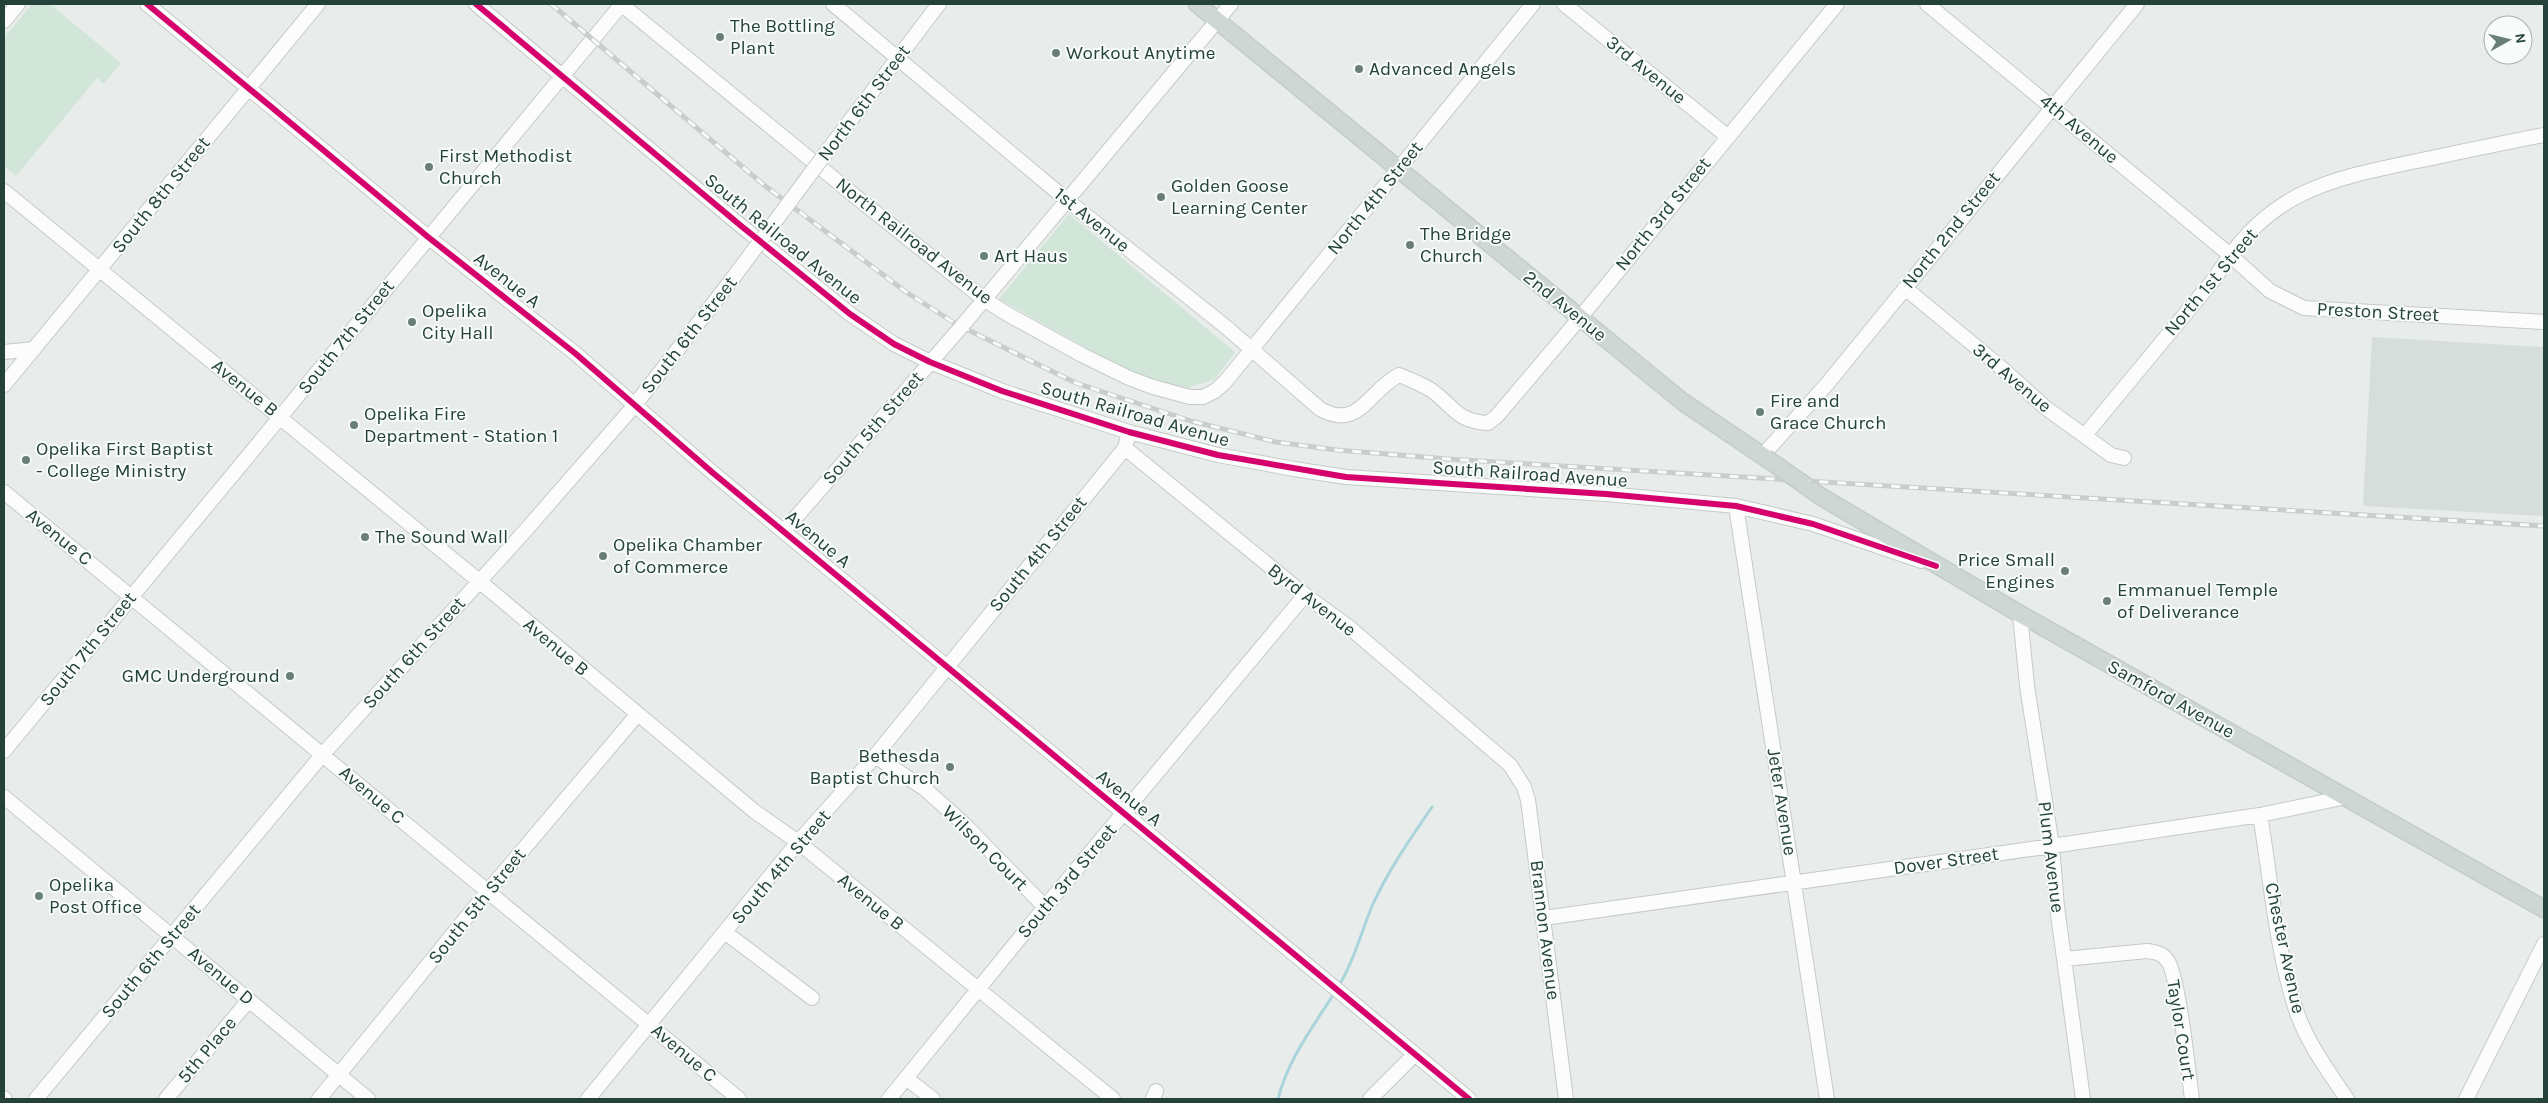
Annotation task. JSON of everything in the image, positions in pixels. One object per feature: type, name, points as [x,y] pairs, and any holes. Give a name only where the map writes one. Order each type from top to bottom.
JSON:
[{"type":"main road","name":"2nd Avenue","points":[[1197,4],[1683,402],[1765,456],[1802,483]]},
{"type":"main road","name":"Samford Avenue","points":[[1802,483],[1820,496],[1936,566],[2544,909]]},
{"type":"street","points":[[4,21],[18,4]]},
{"type":"street","name":"Avenue A","points":[[147,4],[428,238],[576,354],[634,406],[946,667],[1469,1099]]},
{"type":"street","name":"South 8th Street","points":[[4,385],[318,4]]},
{"type":"street","name":"South Railroad Avenue","points":[[476,4],[740,225],[850,314],[894,344],[930,362],[1002,391],[1129,432],[1218,455],[1346,477],[1606,494],[1736,506],[1813,524],[1936,566]]},
{"type":"street","name":"South 7th Street","points":[[4,751],[622,4]]},
{"type":"street","name":"North Railroad Avenue","points":[[622,4],[983,303],[1128,378],[1190,397],[1202,397],[1215,391]]},
{"type":"street","name":"1st Avenue","points":[[833,4],[1068,201],[1226,326],[1320,409],[1332,416],[1346,417],[1358,411]]},
{"type":"street","name":"North 6th Street","points":[[788,203],[939,4]]},
{"type":"street","name":"South 5th Street","points":[[784,531],[983,303],[1232,4]]},
{"type":"street","name":"North 4th Street","points":[[1215,391],[1252,350],[1533,4]]},
{"type":"street","name":"3rd Avenue","points":[[1564,4],[1727,136]]},
{"type":"street","name":"North 3rd Street","points":[[1358,411],[1385,382],[1399,375],[1430,389],[1450,408],[1472,422],[1488,423],[1497,416],[1580,319],[1727,136],[1837,4]]},
{"type":"street","name":"4th Avenue","points":[[1927,4],[2230,255]]},
{"type":"street","name":"North 2nd Street","points":[[1765,456],[1827,384],[2137,4]]},
{"type":"street","name":"North 1st Street","points":[[2085,435],[2216,278],[2230,255],[2255,227],[2286,202],[2310,189],[2346,175],[2544,135]]},
{"type":"street","name":"Avenue B","points":[[4,191],[479,581],[754,812],[798,842],[1113,1099]]},
{"type":"street","name":"South 6th Street","points":[[36,1099],[323,754],[634,406],[733,278],[788,203]]},
{"type":"street","name":"Preston Street","points":[[2230,255],[2270,291],[2304,308],[2544,322]]},
{"type":"street","name":"3rd Avenue","points":[[1905,288],[1998,365],[2046,408],[2111,455],[2124,458]]},
{"type":"street","points":[[4,352],[34,349]]},
{"type":"street","points":[[1125,448],[1129,432]]},
{"type":"street","name":"Byrd Avenue","points":[[1125,448],[1305,596],[1350,628],[1510,765]]},
{"type":"street","name":"South 4th Street","points":[[588,1099],[726,933],[798,842],[876,756],[946,667],[1125,448]]},
{"type":"street","name":"Avenue C","points":[[4,492],[739,1099]]},
{"type":"street","name":"Jeter Avenue","points":[[1736,506],[1827,1099]]},
{"type":"street","name":"South 3rd Street","points":[[889,1099],[1045,907],[1305,596]]},
{"type":"street","name":"Plum Avenue","points":[[2020,614],[2027,686],[2052,846],[2064,959],[2083,1099]]},
{"type":"street","name":"South 5th Street","points":[[319,1099],[488,890],[637,715]]},
{"type":"street","name":"Wilson Court","points":[[876,756],[925,789],[964,824],[1045,907]]},
{"type":"street","name":"Brannon Avenue","points":[[1510,765],[1524,787],[1528,800],[1566,1099]]},
{"type":"street","name":"Avenue D","points":[[4,797],[368,1099]]},
{"type":"street","name":"Dover Street","points":[[1544,918],[1794,884],[2260,815],[2346,798]]},
{"type":"street","name":"Chester Avenue","points":[[2260,815],[2280,937],[2298,1014],[2308,1038],[2347,1099]]},
{"type":"street","points":[[726,933],[812,998]]},
{"type":"street","points":[[2466,1099],[2544,944]]},
{"type":"street","name":"Taylor Court","points":[[2064,959],[2147,951],[2159,953],[2168,961],[2180,1012],[2192,1099]]},
{"type":"street","name":"5th Place","points":[[166,1099],[249,1000]]},
{"type":"street","points":[[1370,1099],[1414,1055]]},
{"type":"street","points":[[906,1078],[933,1099]]},
{"type":"shaded area","points":[[2372,337],[2544,347],[2544,516],[2363,506]]},
{"type":"green space","points":[[32,4],[50,4],[121,63],[104,84],[97,78],[16,176],[4,166],[4,38]]},
{"type":"green space","points":[[1069,214],[1235,352],[1215,379],[1188,388],[1142,379],[999,299]]},
{"type":"waterway","points":[[1338,987],[1353,957],[1378,893],[1400,855],[1432,807]]},
{"type":"waterway","points":[[1278,1099],[1288,1070],[1335,992]]},
{"type":"railway","points":[[551,4],[764,185],[906,292],[956,324],[1076,383],[1191,421],[1276,442],[1337,450],[1448,459],[2544,526]]},
{"type":"cycle path","points":[[147,4],[428,237],[576,354],[713,473],[1469,1099]]},
{"type":"cycle path","points":[[476,4],[740,225],[850,314],[894,344],[930,362],[1002,391],[1129,432],[1218,455],[1346,477],[1606,494],[1736,506],[1813,524],[1936,566]]},
{"type":"place","name":"The Bottling Plant","points":[[720,37]]},
{"type":"place","name":"Workout Anytime","points":[[1056,53]]},
{"type":"place","name":"Advanced Angels","points":[[1359,69]]},
{"type":"place","name":"First Methodist Church","points":[[429,167]]},
{"type":"place","name":"Golden Goose Learning Center","points":[[1161,197]]},
{"type":"place","name":"The Bridge Church","points":[[1410,245]]},
{"type":"place","name":"Art Haus","points":[[984,256]]},
{"type":"place","name":"Opelika City Hall","points":[[412,322]]},
{"type":"place","name":"Fire and Grace Church","points":[[1760,412]]},
{"type":"place","name":"Opelika Fire Department - Station 1","points":[[354,425]]},
{"type":"place","name":"Opelika First Baptist - College Ministry","points":[[26,460]]},
{"type":"place","name":"The Sound Wall","points":[[365,537]]},
{"type":"place","name":"Opelika Chamber of Commerce","points":[[603,556]]},
{"type":"place","name":"Price Small Engines","points":[[2065,571]]},
{"type":"place","name":"Emmanuel Temple of Deliverance","points":[[2107,601]]},
{"type":"place","name":"GMC Underground","points":[[290,676]]},
{"type":"place","name":"Bethesda Baptist Church","points":[[950,767]]},
{"type":"place","name":"Opelika Post Office","points":[[39,896]]}]
